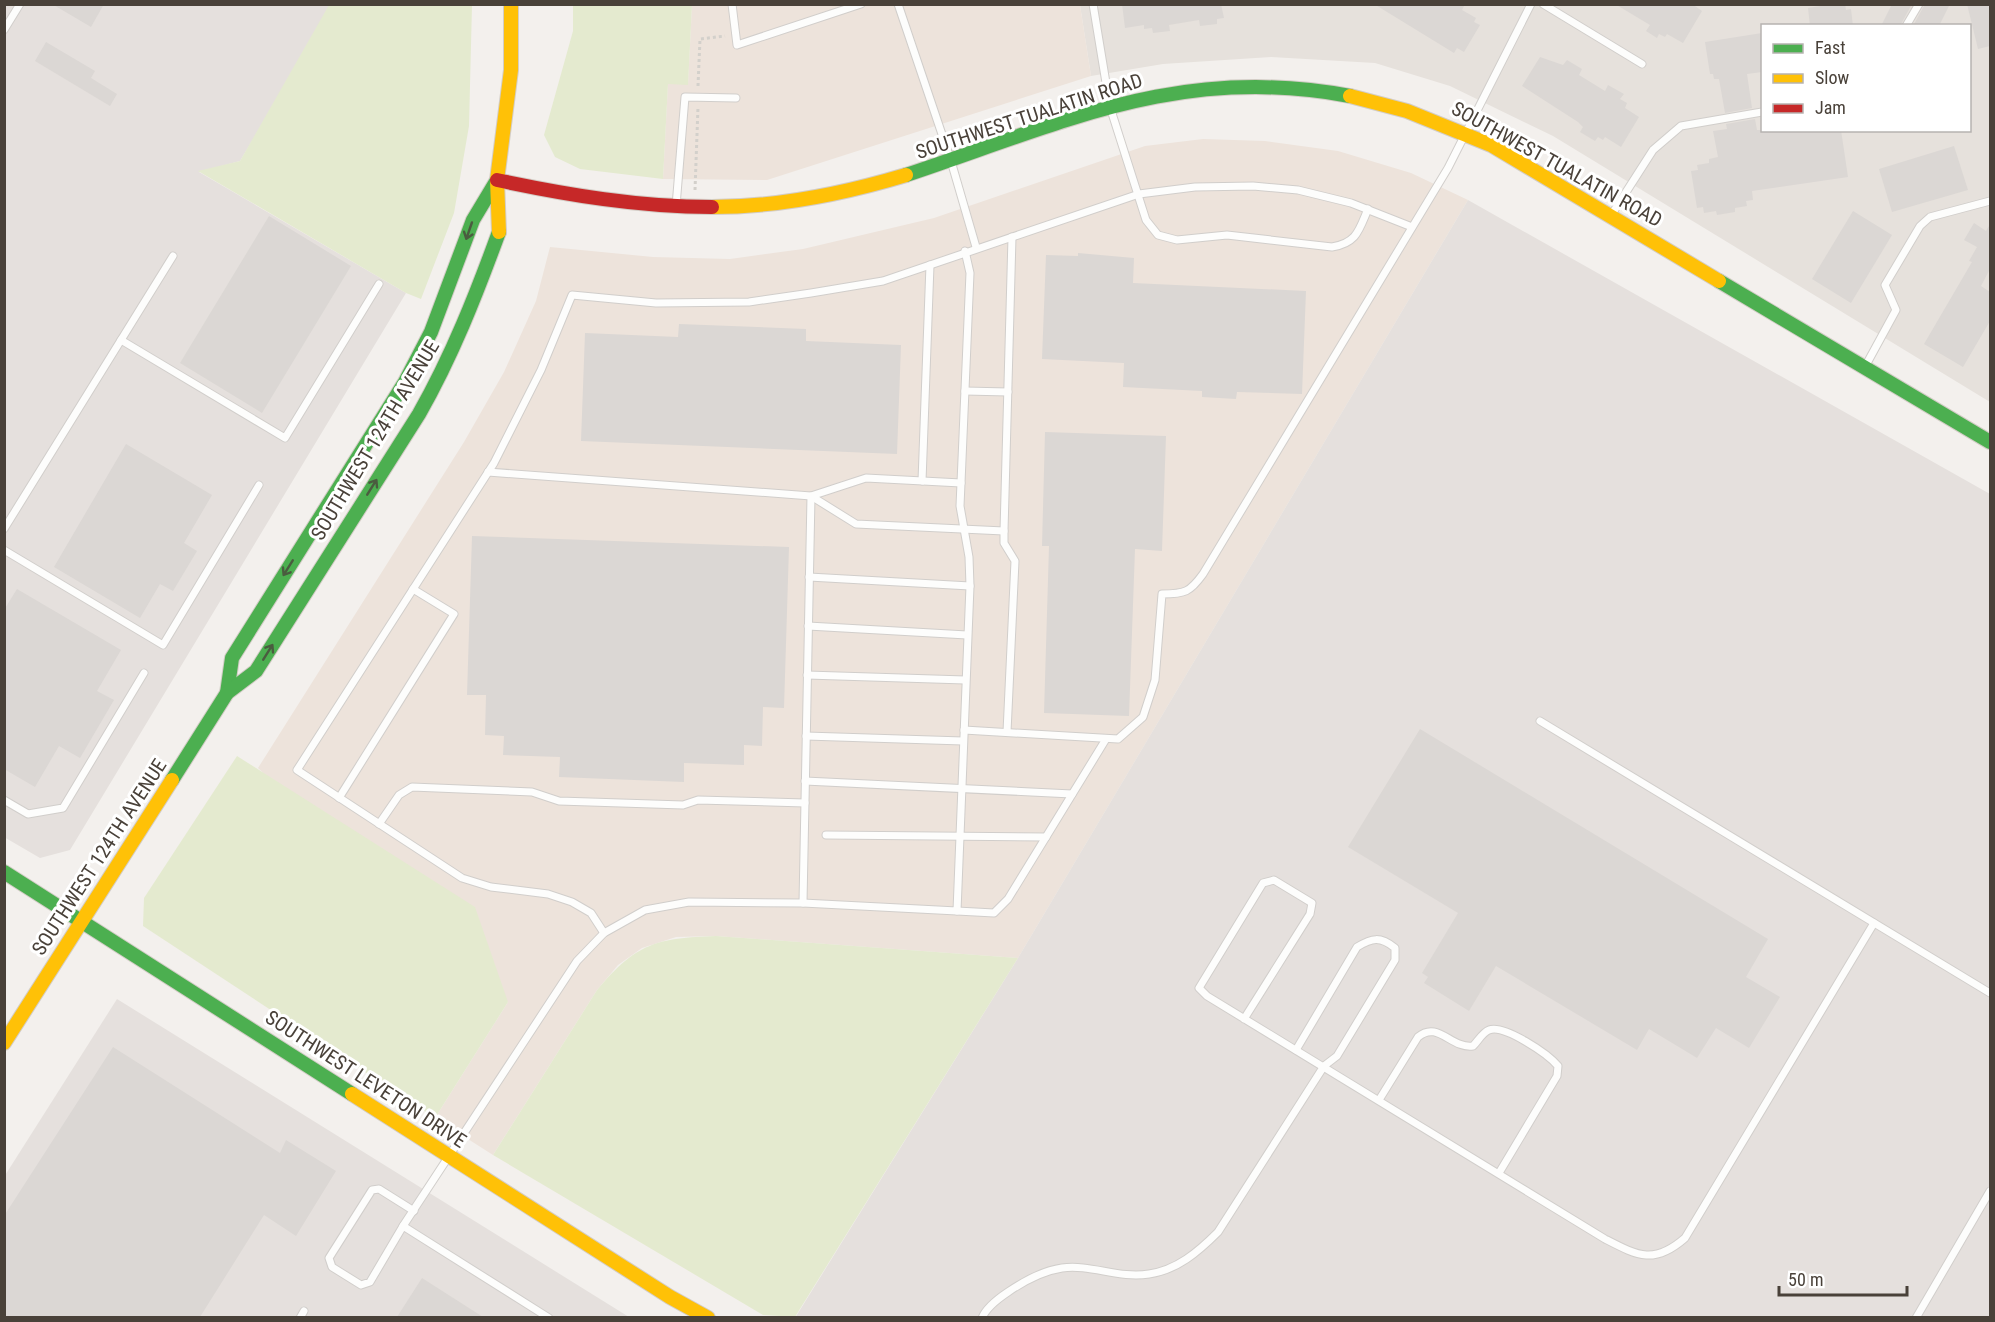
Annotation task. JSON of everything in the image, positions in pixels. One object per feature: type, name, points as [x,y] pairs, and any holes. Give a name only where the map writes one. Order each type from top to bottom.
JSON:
[{"type":"main road","name":"SOUTHWEST 124TH AVENUE","points":[[4,1042],[227,693],[256,671],[441,375],[476,296],[500,229],[497,180],[511,70],[511,4]]},
{"type":"main road","name":"SOUTHWEST TUALATIN ROAD","points":[[497,180],[586,199],[676,208],[724,209],[797,202],[873,185],[1110,107],[1144,98],[1222,87],[1299,88],[1362,97],[1433,117],[1466,132],[1612,215],[1990,442]]},
{"type":"main road","name":"SOUTHWEST 124TH AVENUE","points":[[227,693],[231,658],[405,382],[431,332],[473,220],[497,180]]},
{"type":"main road","name":"SOUTHWEST LEVETON DRIVE","points":[[4,872],[660,1291],[708,1317]]},
{"type":"lane","points":[[4,30],[20,4]]},
{"type":"lane","points":[[732,4],[737,45],[861,4]]},
{"type":"lane","points":[[898,4],[951,161],[976,247]]},
{"type":"lane","points":[[1093,4],[1110,107],[1146,220],[1158,235],[1177,240],[1227,235],[1332,247],[1347,244],[1357,233],[1368,209]]},
{"type":"lane","points":[[964,730],[1118,739],[1143,717],[1155,680],[1162,594],[1182,594],[1194,586],[1203,574],[1412,227],[1466,132],[1531,4]]},
{"type":"lane","points":[[1543,4],[1642,64]]},
{"type":"lane","points":[[1907,24],[1919,4]]},
{"type":"lane","points":[[676,208],[685,97],[736,98]]},
{"type":"lane","points":[[1612,215],[1653,150],[1681,126],[1761,112]]},
{"type":"lane","points":[[604,933],[591,914],[572,902],[548,894],[491,887],[462,878],[297,770],[488,472],[541,370],[572,295],[656,303],[748,302],[883,280],[1139,194],[1195,187],[1253,186],[1298,190],[1368,209],[1412,227]]},
{"type":"lane","points":[[1864,367],[1896,310],[1884,285],[1920,226],[1930,217],[1990,201]]},
{"type":"lane","points":[[1007,732],[1015,561],[1004,543],[1012,237]]},
{"type":"lane","points":[[957,911],[970,586],[969,557],[963,530],[961,483],[970,273],[966,251]]},
{"type":"lane","points":[[4,529],[173,256]]},
{"type":"lane","points":[[922,481],[930,265]]},
{"type":"lane","points":[[121,340],[285,438],[379,284]]},
{"type":"lane","points":[[965,392],[1008,392]]},
{"type":"lane","points":[[488,472],[811,496],[866,478],[961,483]]},
{"type":"lane","points":[[4,550],[162,645],[259,485]]},
{"type":"lane","points":[[811,496],[856,524],[1004,531]]},
{"type":"lane","points":[[803,903],[811,496]]},
{"type":"lane","points":[[809,578],[970,586]]},
{"type":"lane","points":[[339,798],[454,614],[413,589]]},
{"type":"lane","points":[[808,626],[967,634]]},
{"type":"lane","points":[[4,800],[28,814],[63,808],[144,672]]},
{"type":"lane","points":[[807,675],[965,680]]},
{"type":"lane","points":[[1540,721],[1990,993]]},
{"type":"lane","points":[[806,736],[963,741]]},
{"type":"lane","points":[[414,1211],[379,1189],[372,1190],[329,1258],[332,1267],[361,1286],[370,1282],[403,1226],[414,1211],[451,1156],[577,961],[604,933],[645,910],[689,902],[803,903],[994,914],[1008,899],[1106,739]]},
{"type":"lane","points":[[805,781],[1072,794]]},
{"type":"lane","points":[[380,824],[399,795],[412,787],[532,792],[558,801],[683,805],[698,800],[805,803]]},
{"type":"lane","points":[[826,835],[1046,837]]},
{"type":"lane","points":[[1244,1018],[1310,914],[1312,903],[1274,880],[1263,883],[1199,988],[1207,996],[1498,1173],[1633,1253],[1648,1256],[1668,1252],[1684,1238],[1874,923]]},
{"type":"lane","points":[[982,1317],[1002,1296],[1029,1278],[1063,1268],[1123,1276],[1149,1274],[1170,1268],[1196,1254],[1218,1232],[1324,1066],[1337,1056],[1395,960],[1395,948],[1386,940],[1373,938],[1357,947],[1296,1050]]},
{"type":"lane","points":[[1379,1100],[1418,1037],[1426,1031],[1436,1031],[1464,1047],[1473,1046],[1486,1031],[1496,1028],[1506,1031],[1542,1053],[1558,1066],[1557,1076],[1498,1173]]},
{"type":"lane","points":[[1916,1317],[1990,1191]]},
{"type":"lane","points":[[403,1226],[549,1317]]},
{"type":"shaded area","points":[[4,5],[333,5],[240,161],[199,172],[406,293],[70,850],[40,858],[4,837]]},
{"type":"shaded area","points":[[692,5],[1080,5],[1091,76],[767,180],[663,179],[668,83],[688,84]]},
{"type":"shaded area","points":[[1080,5],[1990,5],[1990,402],[1553,136],[1450,86],[1375,63],[1271,57],[1163,64],[1091,76]]},
{"type":"shaded area","points":[[1203,139],[1265,141],[1338,151],[1411,173],[1468,200],[1018,958],[716,936],[676,937],[642,948],[618,965],[597,990],[493,1155],[435,1118],[508,1002],[258,768],[464,442],[504,372],[536,301],[550,247],[653,257],[730,259],[803,249],[934,218],[1145,146]]},
{"type":"shaded area","points":[[1468,200],[1990,494],[1990,1317],[795,1318],[1018,958]]},
{"type":"shaded area","points":[[117,999],[629,1317],[5,1317],[4,1177]]},
{"type":"green space","points":[[329,5],[472,5],[469,126],[454,213],[421,299],[406,293],[198,171],[240,161]]},
{"type":"green space","points":[[573,5],[692,5],[688,85],[668,84],[663,179],[580,169],[555,157],[544,135],[573,31]]},
{"type":"green space","points":[[237,756],[475,907],[508,1002],[435,1118],[143,926],[144,898]]},
{"type":"green space","points":[[716,936],[1018,958],[795,1317],[763,1315],[493,1155],[597,990],[611,974],[636,953],[649,946],[678,939]]},
{"type":"building","points":[[52,4],[104,4],[91,27]]},
{"type":"building","points":[[1122,4],[1221,4],[1224,18],[1217,19],[1217,24],[1200,26],[1199,20],[1169,25],[1170,31],[1153,33],[1152,28],[1144,29],[1144,25],[1125,28]]},
{"type":"building","points":[[1374,4],[1465,4],[1462,10],[1476,18],[1474,22],[1480,25],[1464,52],[1457,48],[1454,53]]},
{"type":"building","points":[[1615,4],[1692,4],[1702,11],[1683,43],[1667,34],[1665,37],[1659,34],[1657,38],[1646,31],[1650,25]]},
{"type":"building","points":[[1845,4],[1846,10],[1851,9],[1853,24],[1810,24],[1808,8]]},
{"type":"building","points":[[1892,4],[1912,4],[1901,24],[1882,24]]},
{"type":"building","points":[[1925,4],[1950,4],[1940,24],[1914,24]]},
{"type":"building","points":[[1967,4],[1990,4],[1990,46],[1978,49]]},
{"type":"building","points":[[1761,33],[1761,72],[1747,74],[1752,108],[1725,113],[1719,79],[1714,79],[1713,74],[1710,74],[1705,42]]},
{"type":"building","points":[[46,42],[95,71],[91,78],[117,94],[110,106],[35,61]]},
{"type":"building","points":[[1540,57],[1563,65],[1567,60],[1582,69],[1579,75],[1605,91],[1608,85],[1624,94],[1620,99],[1627,103],[1625,108],[1639,117],[1621,147],[1605,137],[1603,140],[1598,137],[1595,141],[1580,132],[1583,127],[1578,122],[1522,86]]},
{"type":"building","points":[[1755,119],[1757,130],[1761,132],[1841,132],[1848,177],[1752,191],[1753,200],[1746,201],[1747,206],[1735,208],[1735,212],[1717,215],[1716,211],[1704,213],[1703,207],[1697,208],[1691,171],[1698,170],[1697,165],[1709,163],[1709,159],[1718,157],[1713,131],[1727,129],[1726,124]]},
{"type":"building","points":[[1954,146],[1968,190],[1892,212],[1879,169]]},
{"type":"building","points":[[1853,211],[1892,235],[1851,303],[1812,279]]},
{"type":"building","points":[[269,216],[351,266],[262,413],[180,363]]},
{"type":"building","points":[[1974,223],[1986,231],[1990,224],[1990,269],[1981,286],[1990,292],[1990,321],[1963,367],[1924,344],[1972,262],[1969,261],[1977,247],[1964,240]]},
{"type":"building","points":[[1078,253],[1134,258],[1133,283],[1306,291],[1302,394],[1237,392],[1236,399],[1202,397],[1202,391],[1123,387],[1124,363],[1042,359],[1046,255],[1078,256]]},
{"type":"building","points":[[679,324],[806,329],[806,341],[901,345],[897,454],[581,441],[585,333],[678,337]]},
{"type":"building","points":[[1045,432],[1166,436],[1162,551],[1135,549],[1129,716],[1044,713],[1049,546],[1042,546]]},
{"type":"building","points":[[126,444],[212,495],[184,543],[197,551],[173,591],[160,584],[140,618],[54,567]]},
{"type":"building","points":[[472,536],[789,547],[784,708],[763,707],[762,746],[744,745],[744,765],[684,763],[684,782],[559,777],[560,757],[503,755],[504,736],[485,735],[486,695],[467,695]]},
{"type":"building","points":[[17,589],[121,650],[97,691],[114,700],[80,758],[59,746],[35,787],[4,769],[4,610]]},
{"type":"building","points":[[1420,729],[1768,939],[1746,977],[1780,997],[1749,1048],[1716,1028],[1697,1058],[1649,1029],[1637,1050],[1496,966],[1469,1011],[1424,983],[1428,977],[1422,973],[1458,913],[1348,847]]},
{"type":"building","points":[[113,1047],[280,1153],[286,1140],[336,1171],[296,1236],[264,1215],[200,1317],[4,1317],[4,1216]]},
{"type":"building","points":[[422,1278],[483,1317],[397,1317]]},
{"type":"traffic: fast","points":[[906,175],[1070,119],[1123,104],[1176,93],[1231,88],[1289,88],[1350,96]]},
{"type":"traffic: fast","points":[[227,693],[232,658],[405,382],[431,332],[473,220],[497,180]]},
{"type":"traffic: fast","points":[[172,780],[227,693],[256,671],[419,414],[463,325],[499,232]]},
{"type":"traffic: fast","points":[[1719,281],[1990,442]]},
{"type":"traffic: fast","points":[[4,872],[352,1094]]},
{"type":"traffic: slow","points":[[499,232],[497,180],[511,70],[511,4]]},
{"type":"traffic: slow","points":[[1350,96],[1407,111],[1491,145],[1719,281]]},
{"type":"traffic: slow","points":[[712,207],[786,202],[858,188],[906,175]]},
{"type":"traffic: slow","points":[[4,1043],[172,780]]},
{"type":"traffic: slow","points":[[352,1094],[670,1297],[708,1318]]},
{"type":"traffic: jam","points":[[497,180],[604,199],[658,205],[712,207]]}]
